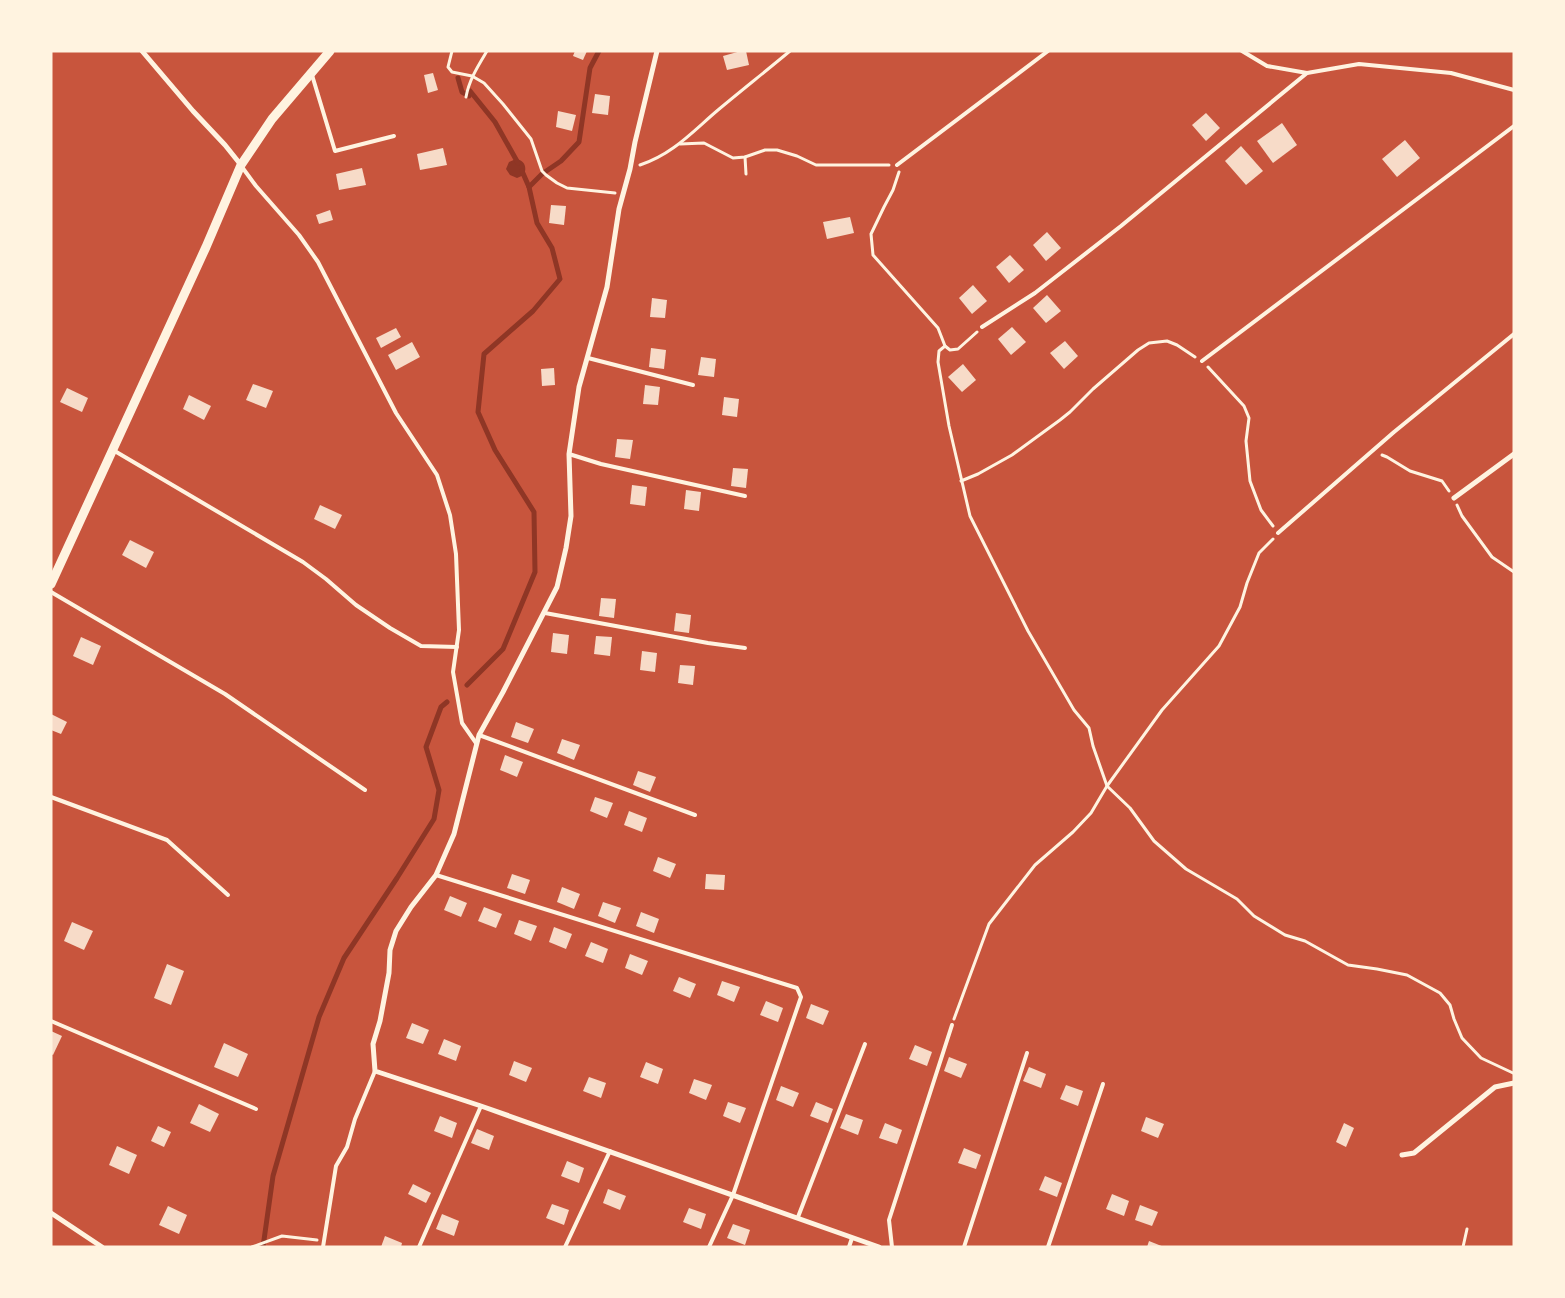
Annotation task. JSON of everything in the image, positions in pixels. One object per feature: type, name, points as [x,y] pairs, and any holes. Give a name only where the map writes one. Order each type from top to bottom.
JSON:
[{"type":"street","points":[[142,51],[225,145],[240,165]]},
{"type":"street","points":[[51,584],[206,248],[240,165],[272,119],[330,51]]},
{"type":"street","points":[[658,51],[619,209],[607,287],[579,387],[569,454],[571,516],[557,587],[545,613],[479,735],[454,834],[436,875],[411,907],[396,931],[390,950],[380,1021],[373,1044],[375,1071],[610,1151],[879,1247]]},
{"type":"street","points":[[1454,498],[1514,454]]},
{"type":"street","points":[[1402,1155],[1414,1153],[1495,1087],[1514,1083]]},
{"type":"street","points":[[51,1213],[102,1247]]},
{"type":"lane","points":[[897,164],[1048,51]]},
{"type":"lane","points":[[1242,51],[1267,66],[1307,72],[1359,64],[1451,73],[1514,90]]},
{"type":"lane","points":[[311,72],[335,151],[394,136]]},
{"type":"lane","points":[[982,327],[1043,287],[1121,226],[1307,72]]},
{"type":"lane","points":[[1202,361],[1514,126]]},
{"type":"lane","points":[[240,165],[299,235],[318,262],[396,412],[436,475],[450,515],[456,554],[459,630],[453,672],[462,723],[476,743]]},
{"type":"lane","points":[[1278,533],[1394,432],[1514,334]]},
{"type":"lane","points":[[588,358],[693,385]]},
{"type":"lane","points":[[113,450],[303,562],[356,604],[390,628],[421,646],[457,647]]},
{"type":"lane","points":[[569,454],[601,464],[745,496]]},
{"type":"lane","points":[[51,592],[225,694],[365,790]]},
{"type":"lane","points":[[545,613],[745,648]]},
{"type":"lane","points":[[479,735],[695,815]]},
{"type":"lane","points":[[51,797],[167,840],[228,895]]},
{"type":"lane","points":[[436,875],[797,988],[801,997],[733,1195],[709,1247]]},
{"type":"lane","points":[[51,1021],[256,1109]]},
{"type":"lane","points":[[892,1247],[889,1220],[952,1025]]},
{"type":"lane","points":[[798,1217],[865,1044]]},
{"type":"lane","points":[[964,1247],[1027,1054]]},
{"type":"lane","points":[[323,1247],[336,1166],[347,1147],[355,1119],[375,1071]]},
{"type":"lane","points":[[1048,1247],[1103,1084]]},
{"type":"lane","points":[[419,1247],[480,1106]]},
{"type":"lane","points":[[565,1247],[610,1151]]},
{"type":"lane","points":[[849,1247],[852,1238]]},
{"type":"path","points":[[452,51],[448,67],[452,72],[472,76],[484,83],[503,104],[531,139],[542,171],[546,176],[567,188],[623,194]]},
{"type":"path","points":[[466,97],[472,76],[487,51]]},
{"type":"path","points":[[630,168],[654,160],[680,144],[790,51]]},
{"type":"path","points":[[680,144],[704,143],[733,158],[745,157],[765,150],[777,150],[797,156],[816,165],[897,164],[900,174],[872,234],[873,255],[938,328],[945,346],[950,350],[958,349],[982,327]]},
{"type":"path","points":[[745,157],[746,174]]},
{"type":"path","points":[[952,1025],[989,924],[1035,865],[1073,832],[1090,813],[1107,786],[1162,710],[1219,646],[1240,607],[1259,553],[1278,533],[1261,510],[1250,481],[1246,441],[1249,418],[1244,406],[1202,361],[1167,341],[1149,343],[1138,350],[1060,420],[1012,455],[962,482]]},
{"type":"path","points":[[945,346],[939,351],[938,362],[949,426],[970,516],[1028,631],[1074,710],[1089,728],[1107,786],[1130,808],[1154,841],[1186,869],[1237,899],[1254,916],[1285,935],[1305,940],[1348,965],[1407,976],[1440,994],[1450,1004],[1462,1038],[1481,1058],[1514,1073]]},
{"type":"path","points":[[1463,1247],[1467,1229]]},
{"type":"path","points":[[252,1247],[282,1236],[324,1241]]},
{"type":"shaded area","points":[[516,159],[521,161],[525,167],[524,175],[517,178],[510,175],[506,169],[509,162]]},
{"type":"building","points":[[575,51],[587,51],[583,60],[573,56]]},
{"type":"building","points":[[746,51],[749,65],[727,70],[723,56]]},
{"type":"building","points":[[433,73],[438,90],[428,93],[424,75]]},
{"type":"building","points":[[595,94],[610,96],[608,115],[592,113]]},
{"type":"building","points":[[558,111],[576,115],[572,131],[556,127]]},
{"type":"building","points":[[1206,113],[1220,128],[1206,141],[1192,125]]},
{"type":"building","points":[[1282,123],[1297,145],[1273,163],[1257,141]]},
{"type":"building","points":[[1405,140],[1420,158],[1397,177],[1382,159]]},
{"type":"building","points":[[1241,146],[1263,171],[1246,185],[1225,161]]},
{"type":"building","points":[[443,148],[447,165],[420,170],[417,154]]},
{"type":"building","points":[[362,168],[366,185],[339,190],[336,174]]},
{"type":"building","points":[[551,205],[566,206],[564,225],[549,223]]},
{"type":"building","points":[[330,210],[333,220],[319,224],[316,215]]},
{"type":"building","points":[[850,217],[854,233],[827,239],[823,222]]},
{"type":"building","points":[[1047,232],[1061,248],[1046,261],[1033,245]]},
{"type":"building","points":[[1010,255],[1024,270],[1009,283],[996,267]]},
{"type":"building","points":[[973,285],[987,301],[972,314],[959,298]]},
{"type":"building","points":[[1047,295],[1061,311],[1046,323],[1033,308]]},
{"type":"building","points":[[652,298],[667,300],[665,318],[650,317]]},
{"type":"building","points":[[1012,327],[1026,342],[1011,355],[998,339]]},
{"type":"building","points":[[396,328],[401,337],[381,348],[376,338]]},
{"type":"building","points":[[1065,341],[1078,356],[1064,369],[1050,353]]},
{"type":"building","points":[[412,342],[420,357],[396,370],[388,355]]},
{"type":"building","points":[[651,348],[666,350],[664,369],[649,367]]},
{"type":"building","points":[[701,357],[716,359],[714,377],[698,375]]},
{"type":"building","points":[[963,364],[976,380],[962,392],[948,377]]},
{"type":"building","points":[[554,368],[555,385],[542,386],[541,369]]},
{"type":"building","points":[[253,384],[273,391],[266,408],[246,400]]},
{"type":"building","points":[[645,385],[660,387],[658,405],[643,404]]},
{"type":"building","points":[[67,388],[88,398],[82,412],[60,402]]},
{"type":"building","points":[[189,395],[211,406],[204,420],[183,409]]},
{"type":"building","points":[[724,397],[739,399],[737,417],[722,415]]},
{"type":"building","points":[[617,439],[633,440],[630,459],[615,457]]},
{"type":"building","points":[[733,468],[748,469],[746,488],[731,486]]},
{"type":"building","points":[[632,485],[647,487],[645,506],[630,504]]},
{"type":"building","points":[[686,490],[701,492],[699,511],[684,509]]},
{"type":"building","points":[[320,505],[342,515],[335,529],[314,519]]},
{"type":"building","points":[[130,540],[154,552],[146,568],[122,555]]},
{"type":"building","points":[[601,598],[616,599],[614,618],[599,616]]},
{"type":"building","points":[[676,613],[691,615],[689,633],[674,631]]},
{"type":"building","points":[[553,633],[569,635],[567,654],[551,652]]},
{"type":"building","points":[[596,636],[612,637],[610,656],[594,654]]},
{"type":"building","points":[[81,637],[101,646],[93,665],[73,656]]},
{"type":"building","points":[[642,651],[657,653],[655,672],[640,670]]},
{"type":"building","points":[[680,665],[695,666],[693,685],[678,683]]},
{"type":"building","points":[[51,714],[67,722],[61,734],[51,730]]},
{"type":"building","points":[[516,722],[534,729],[528,743],[511,737]]},
{"type":"building","points":[[562,739],[580,745],[574,760],[557,753]]},
{"type":"building","points":[[505,755],[523,762],[517,777],[500,770]]},
{"type":"building","points":[[638,771],[656,777],[650,792],[633,785]]},
{"type":"building","points":[[595,797],[613,803],[607,818],[590,811]]},
{"type":"building","points":[[629,811],[647,818],[642,832],[624,825]]},
{"type":"building","points":[[658,857],[676,864],[670,878],[653,871]]},
{"type":"building","points":[[512,874],[530,880],[525,894],[507,888]]},
{"type":"building","points":[[706,874],[725,875],[724,890],[705,889]]},
{"type":"building","points":[[562,887],[580,894],[574,909],[557,902]]},
{"type":"building","points":[[450,896],[467,903],[461,917],[444,910]]},
{"type":"building","points":[[603,902],[621,908],[615,923],[598,916]]},
{"type":"building","points":[[484,907],[502,914],[496,928],[478,921]]},
{"type":"building","points":[[641,912],[659,919],[654,933],[636,926]]},
{"type":"building","points":[[519,920],[537,926],[531,941],[514,934]]},
{"type":"building","points":[[72,922],[93,931],[84,950],[64,941]]},
{"type":"building","points":[[554,927],[572,934],[566,949],[549,942]]},
{"type":"building","points":[[591,942],[608,949],[603,963],[585,956]]},
{"type":"building","points":[[630,954],[648,961],[642,975],[625,968]]},
{"type":"building","points":[[167,964],[184,971],[171,1005],[154,998]]},
{"type":"building","points":[[679,977],[696,984],[690,998],[673,991]]},
{"type":"building","points":[[722,981],[740,987],[734,1002],[717,995]]},
{"type":"building","points":[[766,1001],[783,1008],[778,1022],[760,1015]]},
{"type":"building","points":[[811,1004],[829,1011],[823,1025],[806,1018]]},
{"type":"building","points":[[412,1023],[429,1030],[423,1044],[406,1038]]},
{"type":"building","points":[[51,1031],[62,1036],[53,1055],[51,1054]]},
{"type":"building","points":[[444,1039],[461,1046],[456,1061],[438,1054]]},
{"type":"building","points":[[224,1043],[248,1054],[238,1077],[214,1067]]},
{"type":"building","points":[[915,1045],[932,1052],[927,1066],[909,1059]]},
{"type":"building","points":[[949,1057],[967,1064],[961,1078],[944,1071]]},
{"type":"building","points":[[514,1061],[532,1068],[526,1082],[509,1075]]},
{"type":"building","points":[[646,1062],[663,1069],[658,1084],[640,1077]]},
{"type":"building","points":[[1029,1067],[1046,1074],[1041,1088],[1023,1081]]},
{"type":"building","points":[[589,1077],[606,1083],[601,1098],[583,1091]]},
{"type":"building","points":[[694,1079],[712,1085],[706,1100],[689,1093]]},
{"type":"building","points":[[1066,1085],[1083,1091],[1078,1106],[1060,1099]]},
{"type":"building","points":[[781,1086],[799,1093],[793,1107],[776,1100]]},
{"type":"building","points":[[728,1102],[746,1108],[740,1123],[723,1116]]},
{"type":"building","points":[[816,1102],[833,1109],[828,1123],[810,1116]]},
{"type":"building","points":[[199,1104],[219,1114],[210,1132],[190,1123]]},
{"type":"building","points":[[846,1114],[863,1120],[858,1135],[840,1128]]},
{"type":"building","points":[[440,1116],[457,1123],[452,1138],[434,1131]]},
{"type":"building","points":[[1146,1117],[1164,1124],[1158,1138],[1141,1131]]},
{"type":"building","points":[[885,1123],[902,1130],[897,1144],[879,1138]]},
{"type":"building","points":[[1344,1123],[1354,1128],[1346,1147],[1336,1142]]},
{"type":"building","points":[[158,1126],[171,1132],[164,1147],[151,1141]]},
{"type":"building","points":[[477,1129],[494,1136],[489,1150],[471,1143]]},
{"type":"building","points":[[117,1146],[137,1155],[129,1174],[109,1165]]},
{"type":"building","points":[[964,1148],[981,1155],[976,1169],[958,1163]]},
{"type":"building","points":[[567,1161],[584,1168],[579,1183],[561,1176]]},
{"type":"building","points":[[1045,1176],[1062,1183],[1057,1197],[1039,1190]]},
{"type":"building","points":[[413,1184],[431,1193],[426,1203],[408,1194]]},
{"type":"building","points":[[608,1189],[626,1196],[620,1210],[603,1203]]},
{"type":"building","points":[[1112,1194],[1129,1201],[1124,1216],[1106,1209]]},
{"type":"building","points":[[552,1204],[569,1210],[564,1225],[546,1218]]},
{"type":"building","points":[[1140,1205],[1158,1212],[1152,1226],[1135,1220]]},
{"type":"building","points":[[168,1206],[187,1215],[179,1234],[159,1225]]},
{"type":"building","points":[[689,1208],[706,1214],[701,1229],[683,1222]]},
{"type":"building","points":[[442,1214],[459,1221],[454,1236],[436,1229]]},
{"type":"building","points":[[733,1224],[750,1230],[745,1245],[727,1238]]},
{"type":"building","points":[[385,1236],[402,1243],[401,1247],[381,1247]]},
{"type":"building","points":[[1149,1241],[1164,1247],[1147,1247]]},
{"type":"waterway","points":[[529,187],[542,174],[561,161],[579,142],[590,68],[599,51]]},
{"type":"waterway","points":[[458,78],[462,92],[469,96]]},
{"type":"waterway","points":[[470,91],[495,122],[518,163]]},
{"type":"waterway","points":[[467,685],[503,649],[535,572],[534,512],[495,450],[478,412],[484,354],[533,311],[560,279],[552,248],[537,223],[529,187],[522,171]]},
{"type":"waterway","points":[[263,1247],[273,1176],[319,1017],[344,958],[434,819],[439,790],[426,747],[441,707],[447,702]]}]
